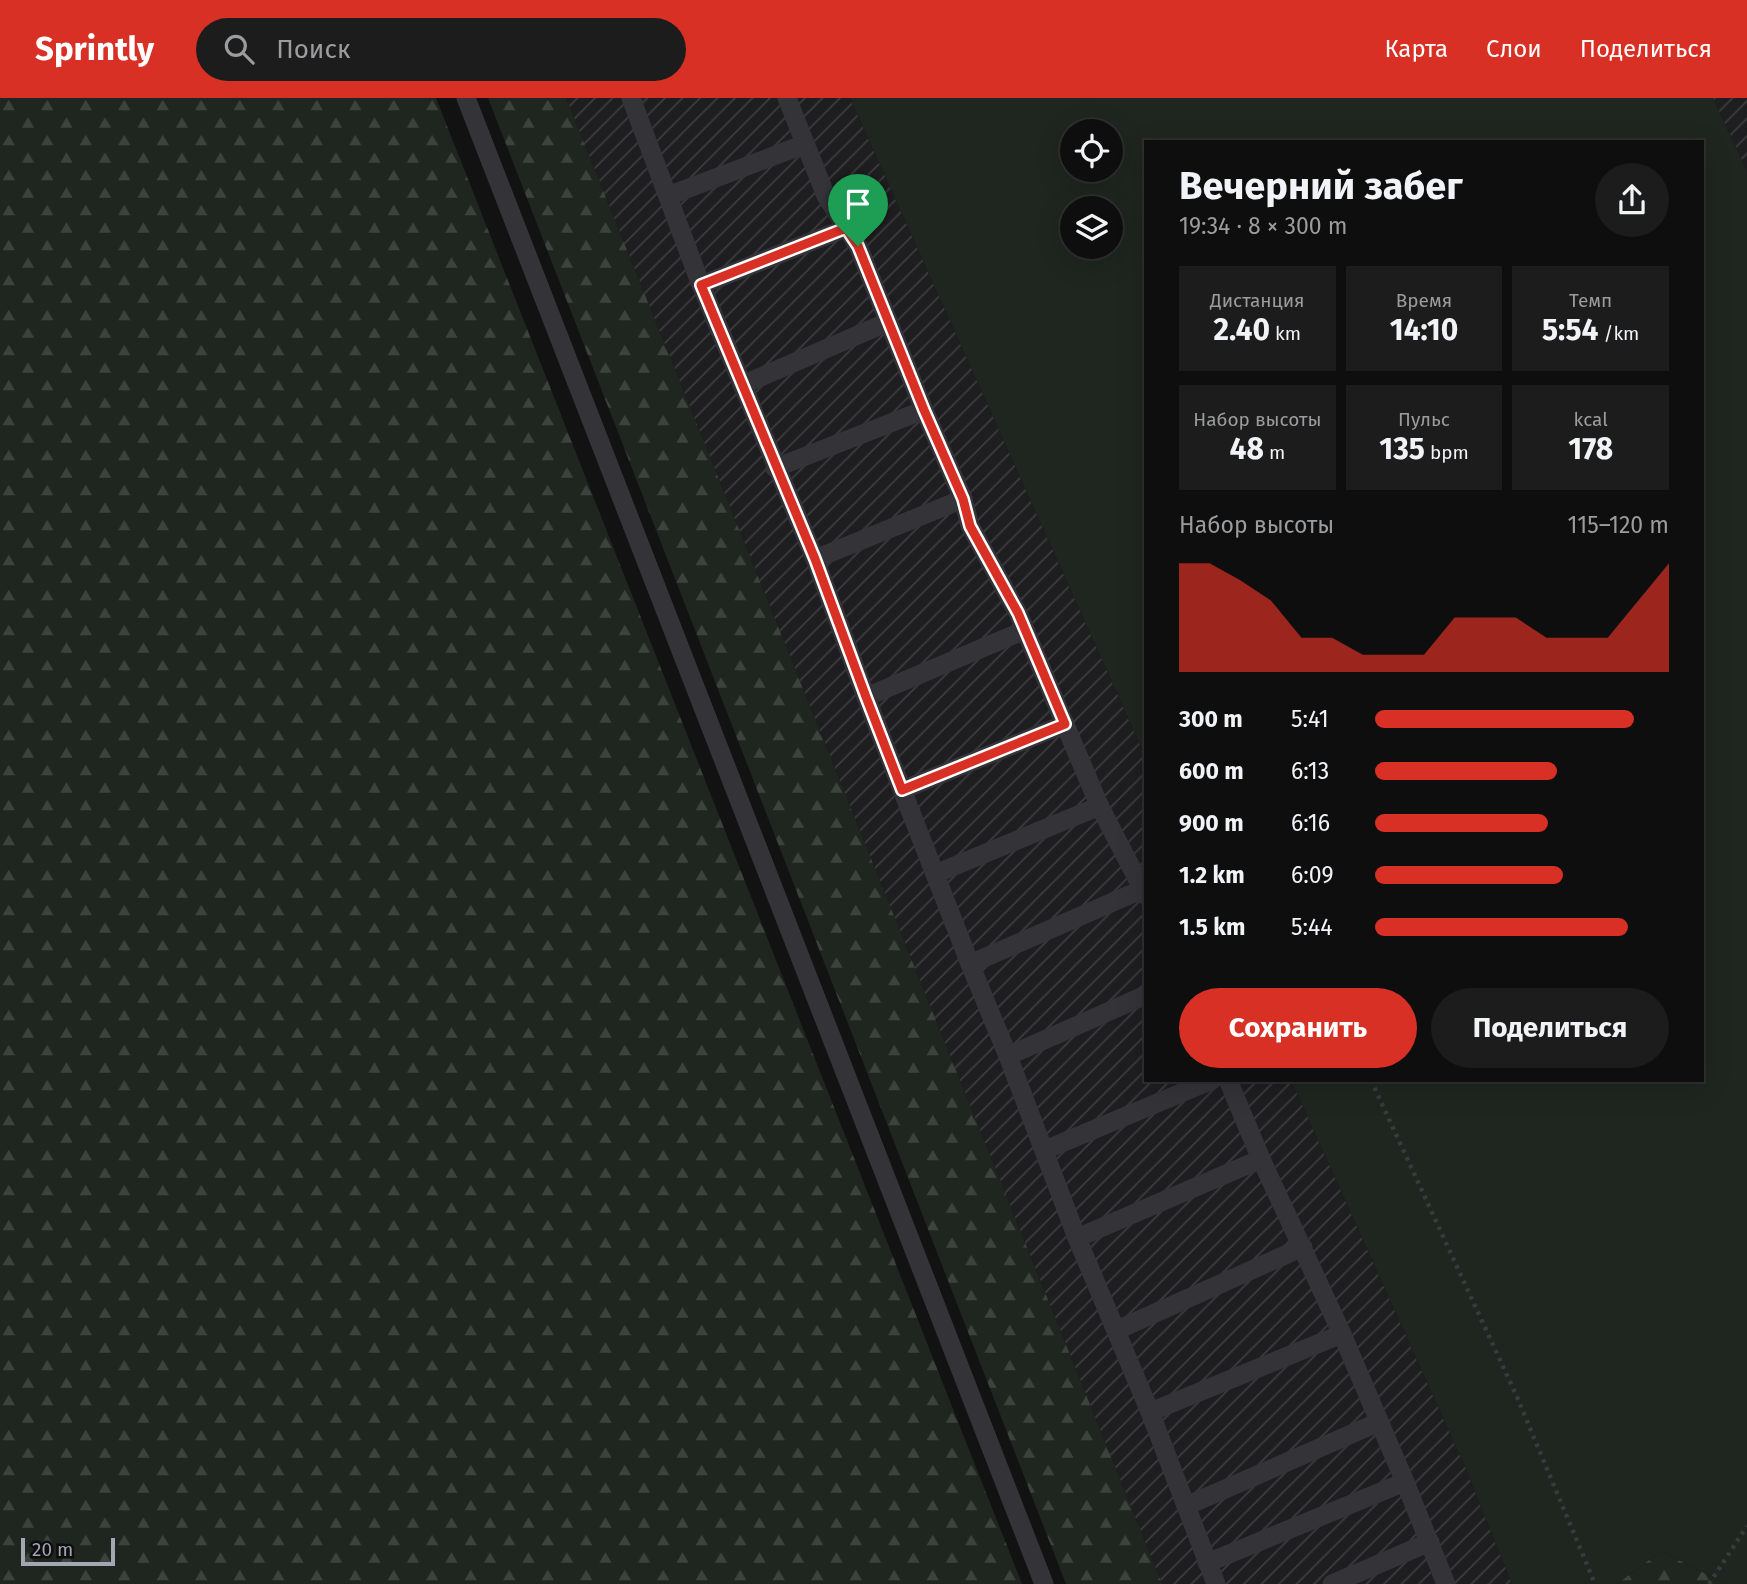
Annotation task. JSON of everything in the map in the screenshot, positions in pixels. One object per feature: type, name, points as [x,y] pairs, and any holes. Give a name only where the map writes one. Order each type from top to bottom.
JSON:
[{"type":"lane","points":[[466,98],[1044,1584]]},
{"type":"lane","points":[[788,98],[826,196],[858,246],[963,499],[970,526],[1018,613],[1100,806],[1144,890]]},
{"type":"lane","points":[[635,99],[701,285],[815,559],[1077,1238],[1150,1412],[1216,1584]]},
{"type":"lane","points":[[668,196],[804,144]]},
{"type":"lane","points":[[701,285],[846,228]]},
{"type":"lane","points":[[743,385],[888,322]]},
{"type":"lane","points":[[775,468],[924,410]]},
{"type":"lane","points":[[815,559],[963,499]]},
{"type":"lane","points":[[866,697],[1025,630]]},
{"type":"lane","points":[[902,790],[1065,724]]},
{"type":"lane","points":[[935,874],[1100,806]]},
{"type":"lane","points":[[970,964],[1144,892]]},
{"type":"lane","points":[[1008,1056],[1144,996]]},
{"type":"lane","points":[[1045,1150],[1207,1082]]},
{"type":"lane","points":[[1229,1082],[1261,1159],[1342,1334],[1446,1584]]},
{"type":"lane","points":[[1077,1238],[1261,1159]]},
{"type":"lane","points":[[1117,1330],[1303,1247]]},
{"type":"lane","points":[[1150,1412],[1342,1334]]},
{"type":"lane","points":[[1186,1506],[1379,1422]]},
{"type":"lane","points":[[1208,1563],[1405,1482]]},
{"type":"lane","points":[[1332,1584],[1430,1542]]},
{"type":"path","points":[[1372,1082],[1517,1397],[1595,1584]]},
{"type":"path","points":[[1709,1584],[1747,1526]]},
{"type":"shaded area","points":[[566,98],[850,98],[1144,754],[1144,1082],[1292,1082],[1465,1467],[1512,1584],[1162,1584]]},
{"type":"shaded area","points":[[1713,98],[1747,98],[1747,171]]},
{"type":"green space","points":[[0,98],[436,98],[1022,1584],[0,1584]]},
{"type":"green space","points":[[488,98],[566,98],[1162,1584],[1066,1584]]},
{"type":"green space","points":[[850,98],[1713,98],[1747,171],[1747,1584],[1726,1584],[1661,1551],[1617,1584],[1512,1584],[1465,1467],[1292,1082],[1704,1082],[1704,140],[1144,140],[1144,754]]},
{"type":"green space","points":[[1661,1551],[1726,1584],[1617,1584]]},
{"type":"route","points":[[846,228],[858,246],[963,499],[970,526],[1018,613],[1065,724],[902,790],[815,559],[701,285],[846,228]]}]
